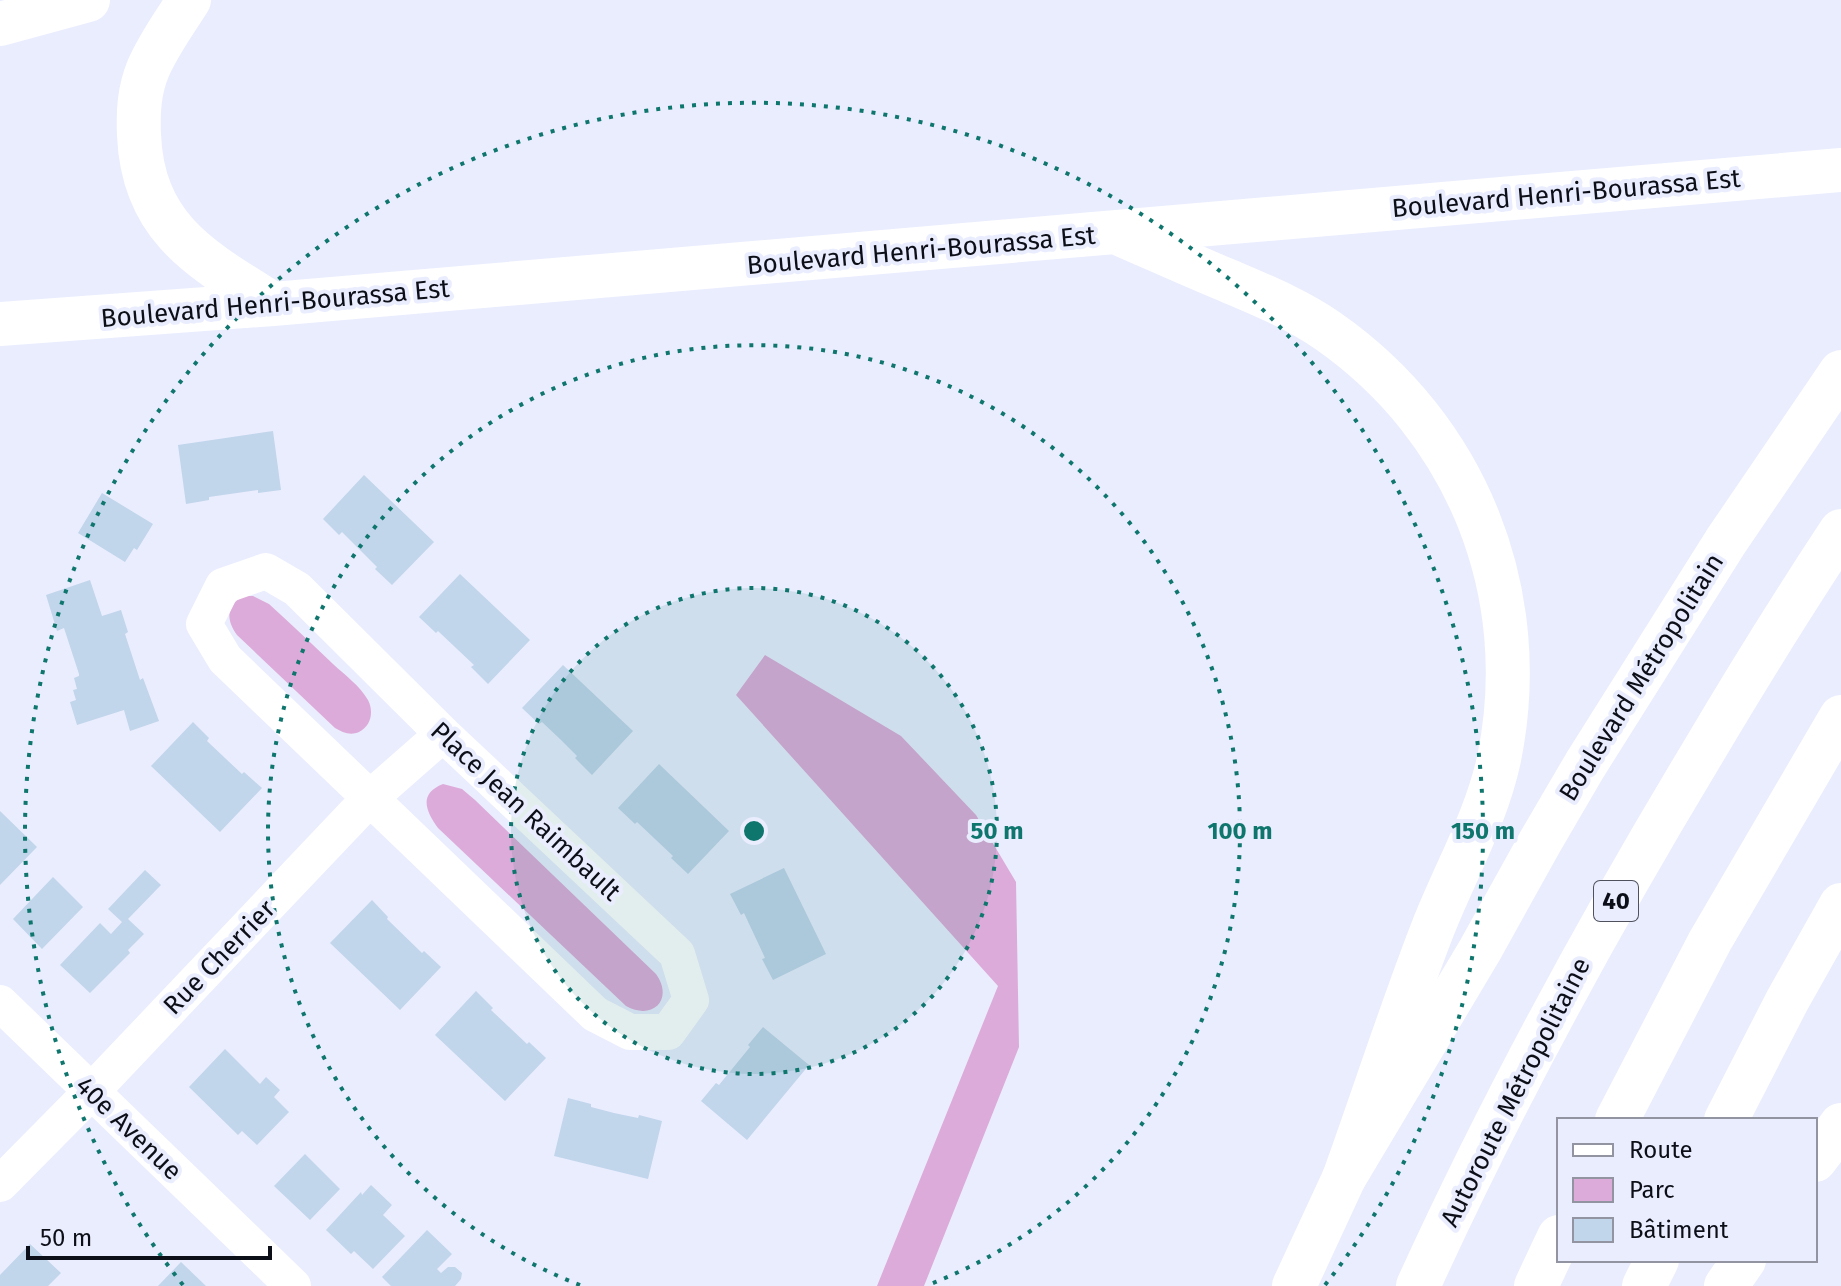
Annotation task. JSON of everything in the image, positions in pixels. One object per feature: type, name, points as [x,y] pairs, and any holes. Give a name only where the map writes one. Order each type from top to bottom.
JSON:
[{"type":"main road","points":[[0,24],[88,0]]},
{"type":"main road","points":[[189,0],[142,84],[139,103],[143,170],[160,210],[183,242],[218,270],[273,304]]},
{"type":"main road","name":"Boulevard Henri-Bourassa Est","points":[[0,324],[273,304],[1841,170]]},
{"type":"main road","points":[[1118,233],[1281,303],[1327,330],[1350,348],[1397,390],[1437,438],[1468,494],[1491,554],[1508,657],[1508,691],[1498,761],[1472,839],[1433,927],[1344,1178]]},
{"type":"main road","name":"Boulevard Métropolitain","points":[[1294,1286],[1344,1178],[1627,696],[1726,541],[1841,372]]},
{"type":"main road","name":"Autoroute Métropolitaine","points":[[1418,1286],[1512,1094],[1607,916],[1746,680],[1841,531]]},
{"type":"main road","points":[[1618,1118],[1710,941],[1841,717]]},
{"type":"main road","points":[[1727,1118],[1841,905]]},
{"type":"main road","points":[[1817,1157],[1841,1125]]},
{"type":"main road","points":[[1536,1286],[1557,1241]]},
{"type":"main road","points":[[1644,1286],[1656,1262]]},
{"type":"main road","points":[[1726,1286],[1743,1262]]},
{"type":"street","name":"Place Jean Raimbault","points":[[266,571],[297,589],[443,734],[677,954],[691,1000],[668,1032],[630,1032],[595,1014],[369,799],[225,659],[204,624],[223,586],[266,571]]},
{"type":"street","name":"Rue Cherrier","points":[[0,1184],[369,799],[443,734]]},
{"type":"street","name":"40e Avenue","points":[[0,1003],[293,1286]]},
{"type":"green space","points":[[243,596],[253,596],[269,604],[361,690],[371,709],[369,722],[363,729],[349,734],[335,728],[237,635],[230,614],[233,604]]},
{"type":"green space","points":[[765,655],[901,736],[976,815],[1016,882],[1019,1047],[924,1286],[877,1286],[998,986],[736,695]]},
{"type":"green space","points":[[443,784],[462,789],[475,800],[656,974],[663,992],[658,1005],[645,1011],[626,1006],[438,828],[430,815],[427,798]]},
{"type":"building","points":[[273,431],[281,490],[209,497],[209,500],[186,504],[178,445]]},
{"type":"building","points":[[364,475],[434,542],[392,585],[342,532],[339,535],[323,519]]},
{"type":"building","points":[[102,493],[153,524],[137,550],[134,548],[125,562],[78,533]]},
{"type":"building","points":[[460,574],[530,640],[488,684],[471,667],[474,665],[419,617]]},
{"type":"building","points":[[90,580],[102,616],[121,610],[128,632],[125,634],[140,680],[143,678],[159,721],[130,731],[124,710],[77,725],[70,702],[76,700],[74,678],[79,674],[64,628],[57,631],[46,595]]},
{"type":"building","points":[[563,665],[633,731],[592,775],[560,739],[522,708]]},
{"type":"building","points":[[193,722],[209,738],[207,741],[262,788],[220,832],[151,766]]},
{"type":"building","points":[[659,764],[729,831],[688,874],[637,822],[635,824],[618,808]]},
{"type":"building","points":[[0,811],[37,847],[0,885]]},
{"type":"building","points":[[784,868],[826,954],[773,980],[744,913],[741,915],[730,894]]},
{"type":"building","points":[[145,870],[161,885],[128,919],[144,934],[128,950],[130,953],[90,993],[60,965],[100,923],[111,934],[122,922],[108,909]]},
{"type":"building","points":[[53,877],[83,907],[42,949],[13,919]]},
{"type":"building","points":[[372,900],[422,953],[424,951],[441,967],[400,1010],[330,943]]},
{"type":"building","points":[[476,991],[493,1008],[491,1010],[546,1058],[505,1101],[435,1035]]},
{"type":"building","points":[[763,1027],[809,1065],[747,1140],[701,1101],[716,1083],[719,1085]]},
{"type":"building","points":[[225,1049],[260,1084],[266,1077],[280,1090],[274,1097],[289,1112],[257,1145],[242,1131],[238,1135],[189,1087]]},
{"type":"building","points":[[568,1098],[614,1113],[662,1121],[648,1179],[554,1156]]},
{"type":"building","points":[[305,1154],[340,1189],[310,1220],[274,1186]]},
{"type":"building","points":[[371,1185],[392,1205],[383,1215],[405,1236],[373,1269],[354,1251],[351,1254],[326,1230]]},
{"type":"building","points":[[427,1230],[452,1254],[437,1269],[441,1273],[448,1267],[455,1267],[462,1273],[461,1279],[455,1286],[391,1286],[382,1277]]},
{"type":"building","points":[[30,1244],[61,1273],[48,1286],[0,1286],[0,1275]]},
{"type":"building","points":[[181,1262],[206,1286],[158,1286]]}]
